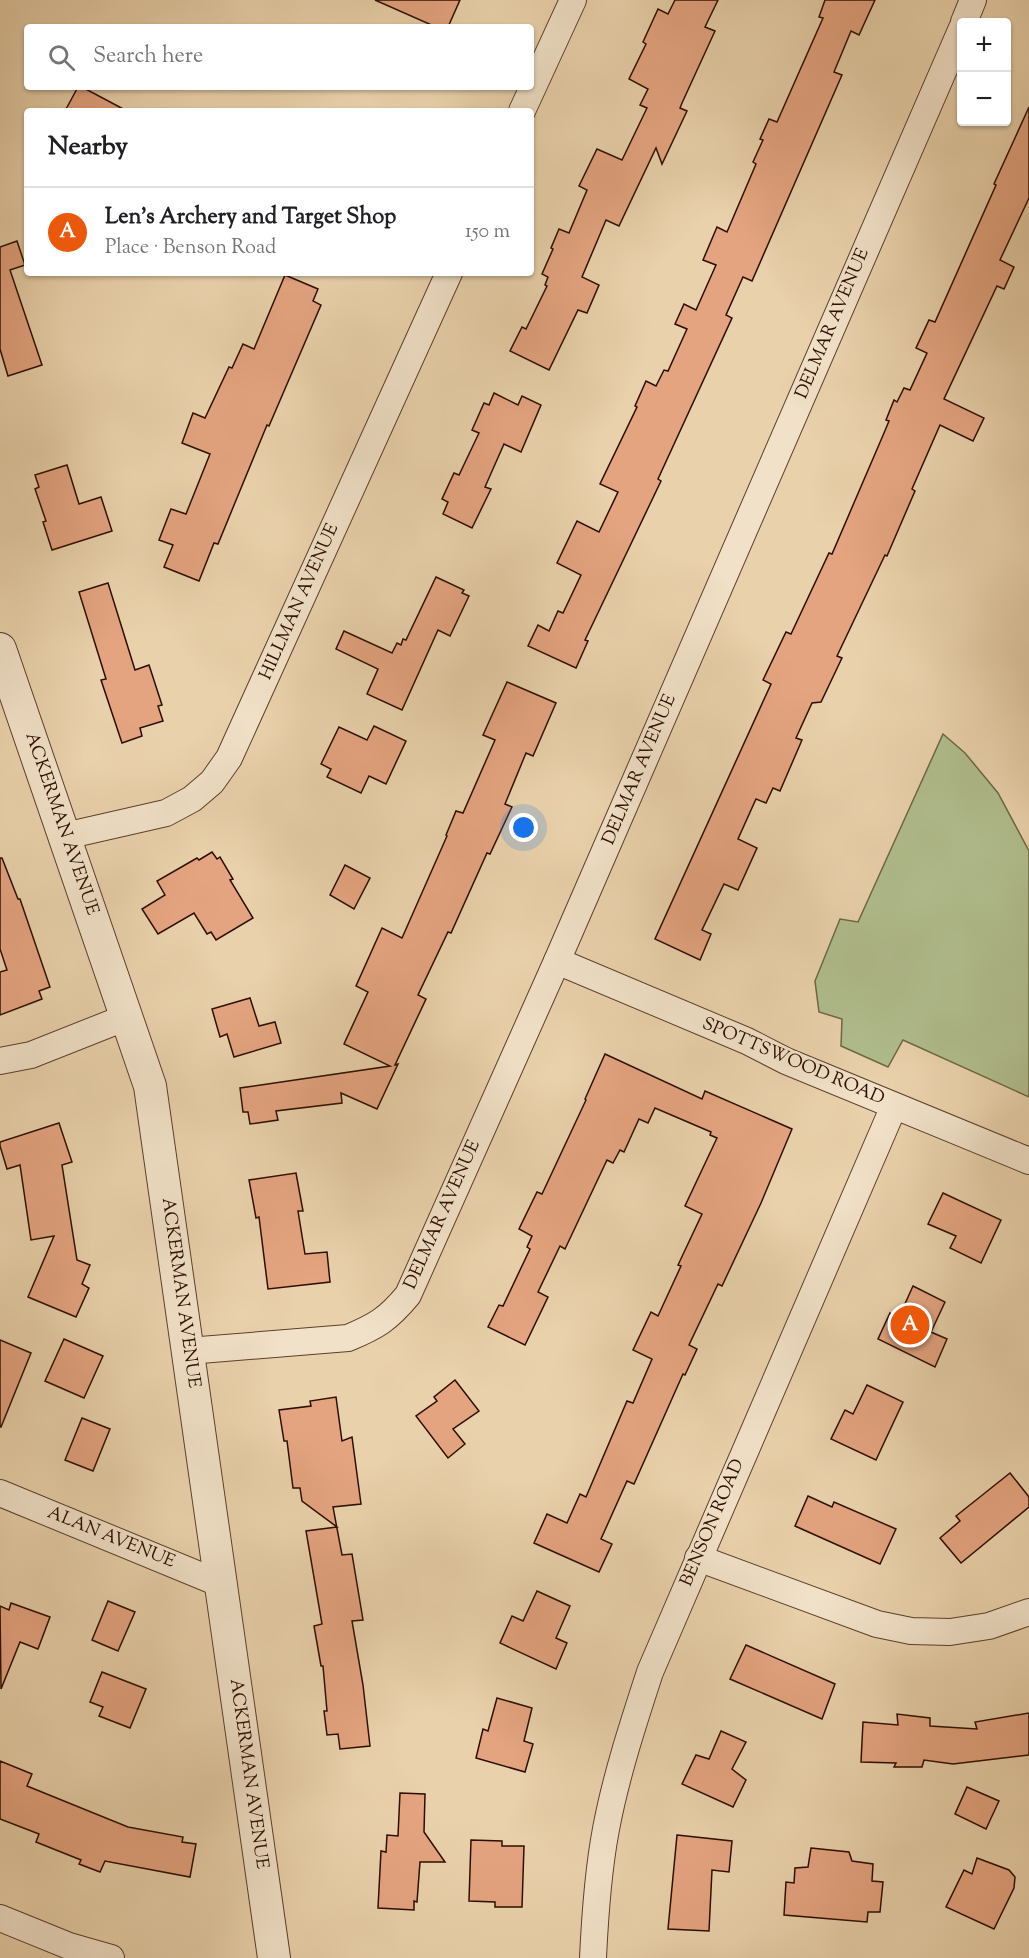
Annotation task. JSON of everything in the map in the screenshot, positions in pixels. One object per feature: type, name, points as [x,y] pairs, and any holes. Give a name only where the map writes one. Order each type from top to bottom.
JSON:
[{"type":"street","points":[[534,85],[573,0]]},
{"type":"street","points":[[966,18],[974,0]]},
{"type":"street","name":"DELMAR AVENUE","points":[[188,1351],[348,1338],[373,1328],[392,1314],[408,1294],[557,961],[957,40]]},
{"type":"street","points":[[523,108],[532,90]]},
{"type":"street","name":"HILLMAN AVENUE","points":[[64,836],[166,813],[192,799],[212,782],[230,758],[448,276]]},
{"type":"street","name":"ACKERMAN AVENUE","points":[[0,649],[150,1086],[274,1958]]},
{"type":"street","name":"SPOTTSWOOD ROAD","points":[[557,961],[747,1041],[786,1061],[1029,1161]]},
{"type":"street","points":[[0,1061],[31,1055],[127,1017]]},
{"type":"street","name":"BENSON ROAD","points":[[592,1958],[595,1910],[606,1829],[625,1750],[650,1672],[894,1106]]},
{"type":"street","name":"ALAN AVENUE","points":[[0,1493],[221,1584]]},
{"type":"street","points":[[698,1558],[877,1624],[911,1631],[950,1632],[988,1626],[1029,1612]]},
{"type":"street","points":[[0,1918],[69,1946],[111,1958]]},
{"type":"green space","points":[[943,734],[965,753],[998,793],[1029,851],[1029,1097],[903,1040],[888,1067],[841,1046],[842,1019],[819,1012],[815,981],[840,919],[858,922]]},
{"type":"building","points":[[375,0],[460,0],[449,24],[429,24]]},
{"type":"building","points":[[675,0],[718,0],[705,27],[715,31],[680,108],[687,111],[662,164],[656,148],[619,226],[606,220],[582,277],[599,285],[587,313],[578,310],[549,370],[510,351],[522,327],[526,329],[547,286],[545,285],[548,277],[542,274],[553,249],[551,248],[559,229],[569,233],[587,190],[579,186],[597,149],[622,160],[647,108],[640,105],[648,89],[629,79],[646,44],[643,42],[658,9],[668,14]]},
{"type":"building","points":[[825,0],[875,0],[859,35],[851,31],[834,72],[842,75],[752,281],[743,277],[726,315],[732,318],[658,479],[661,481],[585,640],[588,641],[576,668],[528,646],[538,625],[549,631],[558,611],[563,613],[581,575],[557,563],[577,521],[599,532],[618,492],[600,484],[637,407],[635,406],[646,381],[656,386],[664,370],[668,371],[687,329],[675,324],[684,304],[696,310],[716,265],[703,260],[717,227],[727,232],[756,164],[753,162],[763,140],[760,139],[769,119],[777,122],[823,18],[819,17]]},
{"type":"building","points":[[76,90],[88,90],[121,108],[67,108]]},
{"type":"building","points":[[1029,107],[1029,198],[1000,260],[1014,267],[1004,289],[997,286],[944,399],[984,418],[973,441],[940,425],[912,489],[915,491],[887,556],[885,555],[837,656],[842,658],[821,702],[812,703],[796,738],[802,740],[780,791],[773,788],[766,803],[756,799],[738,839],[757,848],[738,890],[724,884],[702,930],[711,934],[700,960],[655,939],[771,684],[763,680],[786,632],[791,634],[829,553],[832,554],[889,421],[886,420],[894,400],[897,402],[904,388],[910,390],[927,353],[916,348],[929,320],[935,322]]},
{"type":"building","points":[[17,241],[24,265],[10,270],[42,365],[8,376],[0,349],[0,247]]},
{"type":"building","points":[[285,276],[318,289],[313,301],[321,305],[269,426],[267,425],[218,544],[214,543],[199,581],[164,567],[173,545],[159,540],[171,509],[186,514],[210,454],[182,443],[193,413],[205,418],[229,367],[232,368],[243,344],[254,349]]},
{"type":"building","points":[[494,393],[518,405],[522,396],[541,405],[521,452],[504,444],[485,487],[491,489],[472,528],[443,514],[448,502],[442,499],[454,473],[459,475],[479,433],[472,430],[484,403],[489,405]]},
{"type":"building","points":[[67,465],[79,504],[101,497],[112,531],[52,550],[43,522],[46,521],[35,489],[39,487],[35,475]]},
{"type":"building","points":[[436,577],[464,590],[462,593],[469,596],[450,636],[438,630],[402,710],[367,694],[378,669],[336,649],[344,631],[392,653],[397,643],[401,645],[403,639],[406,640]]},
{"type":"building","points":[[108,583],[135,670],[149,665],[162,705],[158,706],[163,721],[140,728],[142,736],[122,743],[101,680],[106,679],[79,592]]},
{"type":"building","points":[[507,682],[556,703],[533,756],[526,753],[505,804],[512,807],[418,995],[426,999],[377,1109],[341,1093],[342,1103],[276,1111],[278,1120],[250,1124],[248,1112],[243,1112],[240,1088],[390,1066],[344,1044],[368,992],[356,986],[382,928],[402,938],[456,811],[463,813],[495,740],[483,735]]},
{"type":"building","points":[[374,726],[406,741],[386,784],[369,776],[361,793],[327,777],[331,769],[321,764],[339,727],[367,740]]},
{"type":"building","points":[[212,852],[217,859],[220,857],[233,879],[230,880],[253,918],[216,940],[211,932],[207,934],[194,913],[158,934],[142,909],[165,895],[157,881]]},
{"type":"building","points":[[0,858],[20,899],[50,987],[39,991],[42,999],[0,1015],[0,972],[7,970],[0,949]]},
{"type":"building","points":[[345,865],[370,878],[354,909],[330,895]]},
{"type":"building","points":[[250,998],[259,1026],[275,1022],[281,1043],[234,1057],[227,1034],[220,1037],[212,1009]]},
{"type":"building","points":[[605,1054],[702,1099],[705,1091],[792,1129],[761,1203],[722,1286],[718,1284],[689,1345],[697,1349],[685,1375],[683,1374],[634,1484],[627,1481],[601,1539],[612,1544],[599,1572],[534,1543],[547,1514],[567,1523],[580,1494],[586,1497],[627,1401],[633,1403],[652,1359],[633,1350],[651,1312],[658,1316],[681,1266],[678,1265],[702,1214],[685,1206],[717,1138],[710,1135],[711,1132],[655,1108],[648,1123],[639,1119],[624,1152],[620,1150],[613,1163],[607,1160],[565,1249],[560,1246],[538,1292],[548,1297],[525,1345],[488,1327],[499,1305],[503,1306],[530,1249],[527,1247],[532,1236],[519,1229],[537,1192],[542,1194]]},
{"type":"building","points":[[59,1123],[72,1162],[62,1165],[77,1260],[90,1265],[82,1284],[89,1288],[76,1317],[28,1297],[54,1236],[31,1240],[20,1165],[7,1169],[0,1146],[0,1142]]},
{"type":"building","points":[[296,1173],[303,1211],[298,1211],[305,1254],[327,1252],[330,1282],[268,1289],[259,1217],[256,1218],[249,1180]]},
{"type":"building","points":[[943,1193],[1001,1220],[981,1263],[950,1248],[956,1236],[928,1224]]},
{"type":"building","points":[[913,1286],[945,1302],[931,1332],[947,1339],[935,1367],[878,1339],[890,1313],[899,1317]]},
{"type":"building","points":[[64,1339],[103,1356],[84,1398],[45,1381]]},
{"type":"building","points":[[0,1340],[31,1353],[1,1427],[0,1427]]},
{"type":"building","points":[[455,1380],[479,1411],[453,1429],[465,1444],[448,1458],[416,1416],[437,1401],[434,1397]]},
{"type":"building","points":[[867,1385],[903,1402],[876,1460],[831,1439],[845,1410],[853,1414]]},
{"type":"building","points":[[336,1397],[342,1441],[352,1437],[361,1504],[333,1507],[337,1527],[302,1501],[300,1488],[293,1488],[287,1441],[284,1441],[279,1410],[311,1406],[310,1401]]},
{"type":"building","points":[[82,1418],[110,1429],[93,1471],[65,1460]]},
{"type":"building","points":[[1010,1473],[1029,1497],[1029,1507],[961,1563],[940,1538],[960,1521],[956,1516]]},
{"type":"building","points":[[808,1496],[832,1507],[834,1502],[896,1529],[880,1564],[795,1526]]},
{"type":"building","points":[[337,1527],[342,1555],[352,1554],[363,1620],[352,1621],[370,1746],[340,1749],[338,1734],[327,1735],[323,1666],[321,1666],[314,1626],[322,1624],[306,1531]]},
{"type":"building","points":[[537,1591],[570,1606],[556,1638],[567,1643],[556,1669],[500,1643],[512,1616],[523,1621]]},
{"type":"building","points":[[108,1601],[135,1612],[118,1651],[92,1640]]},
{"type":"building","points":[[11,1603],[50,1617],[38,1649],[20,1642],[1,1689],[0,1606],[9,1610]]},
{"type":"building","points":[[746,1645],[835,1684],[822,1719],[730,1679]]},
{"type":"building","points":[[102,1672],[146,1689],[130,1728],[99,1716],[103,1707],[90,1702]]},
{"type":"building","points":[[497,1698],[532,1708],[524,1741],[533,1744],[525,1772],[476,1758],[483,1729],[488,1731]]},
{"type":"building","points":[[1029,1713],[1029,1755],[953,1764],[924,1760],[922,1767],[894,1767],[896,1763],[861,1762],[863,1722],[898,1725],[897,1714],[930,1718],[930,1726],[977,1729],[975,1722]]},
{"type":"building","points":[[721,1731],[746,1742],[732,1769],[746,1780],[733,1807],[682,1784],[696,1755],[709,1759]]},
{"type":"building","points":[[0,1761],[32,1774],[27,1786],[128,1827],[183,1837],[182,1842],[196,1844],[190,1877],[105,1861],[100,1872],[79,1864],[81,1860],[36,1842],[39,1834],[0,1819]]},
{"type":"building","points":[[967,1787],[999,1801],[986,1829],[955,1814]]},
{"type":"building","points":[[400,1793],[425,1794],[424,1832],[445,1862],[420,1862],[417,1902],[414,1901],[414,1910],[378,1908],[381,1851],[386,1852],[387,1835],[398,1836]]},
{"type":"building","points":[[677,1835],[732,1841],[729,1872],[712,1870],[709,1931],[668,1929]]},
{"type":"building","points":[[471,1840],[502,1841],[502,1846],[524,1846],[522,1907],[495,1907],[495,1902],[469,1901]]},
{"type":"building","points":[[811,1848],[849,1852],[852,1861],[873,1864],[872,1881],[883,1882],[880,1912],[868,1912],[867,1922],[784,1915],[786,1882],[794,1883],[795,1868],[808,1867]]},
{"type":"building","points":[[977,1858],[1009,1870],[1015,1877],[1014,1888],[994,1929],[946,1907],[964,1870],[972,1874]]},
{"type":"place","name":"Len's Archery and Target Shop","points":[[910,1325]]}]
